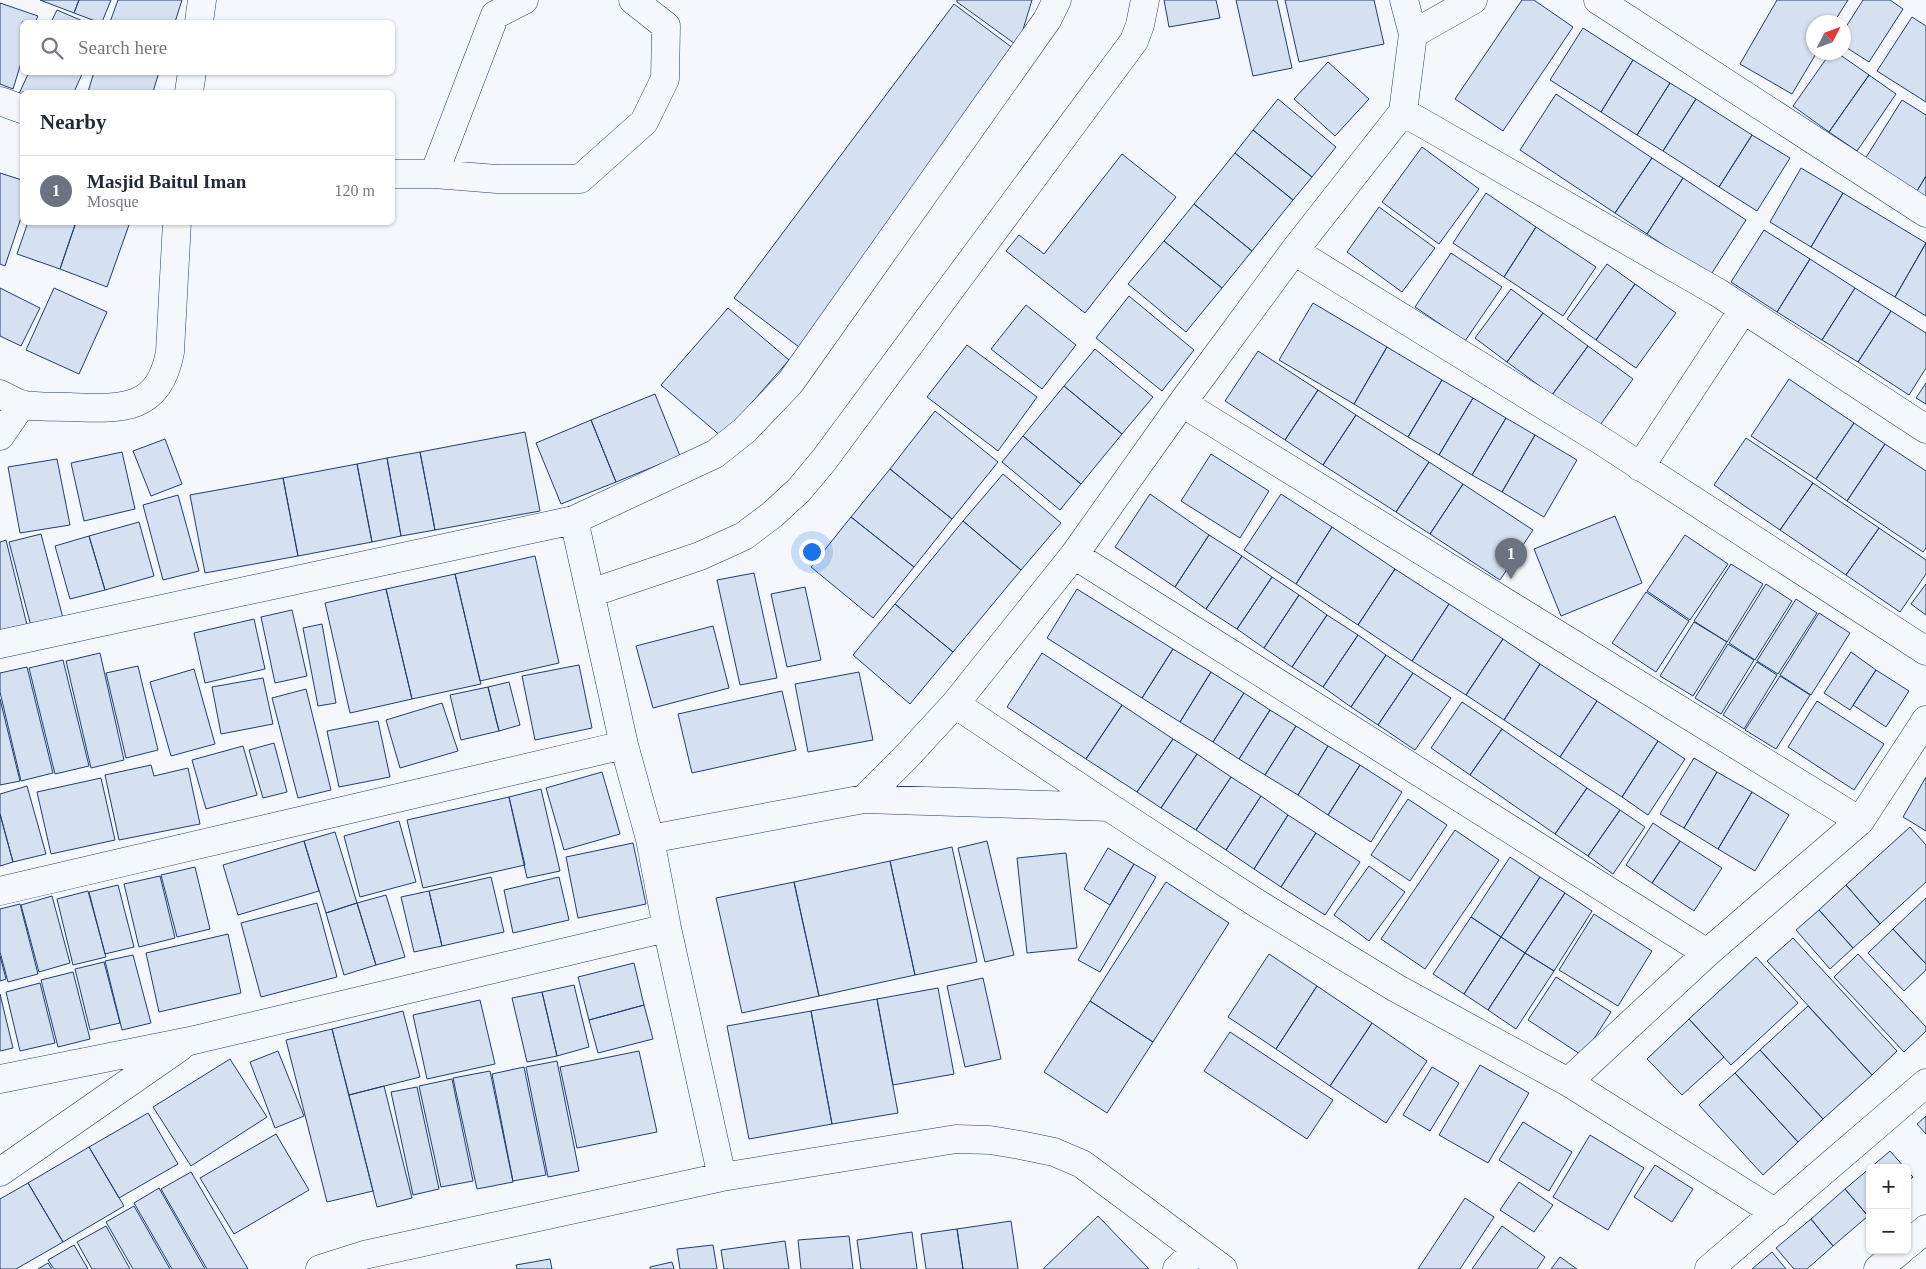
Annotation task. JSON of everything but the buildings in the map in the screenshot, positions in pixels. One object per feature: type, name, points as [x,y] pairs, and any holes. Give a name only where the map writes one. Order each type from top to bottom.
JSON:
[{"type":"street","points":[[199,20],[202,0]]},
{"type":"street","points":[[434,174],[495,15],[524,0]]},
{"type":"street","points":[[395,174],[434,174],[497,179],[580,179],[644,122],[665,79],[666,26],[633,0]]},
{"type":"street","points":[[0,644],[574,520],[715,454],[744,431],[768,408],[796,375],[1047,20],[1057,0]]},
{"type":"street","points":[[591,594],[700,556],[744,536],[774,514],[799,490],[830,452],[1134,41],[1140,26],[1144,0]]},
{"type":"street","points":[[864,799],[955,704],[1074,555],[1294,251],[1402,112],[1413,34],[1404,0]]},
{"type":"street","points":[[1413,34],[1473,0]]},
{"type":"street","points":[[1598,0],[1926,213]]},
{"type":"street","points":[[189,90],[192,75]]},
{"type":"street","points":[[0,101],[20,108]]},
{"type":"street","points":[[1402,112],[1716,292],[1926,429]]},
{"type":"street","points":[[0,436],[11,399],[113,408],[137,403],[159,385],[167,370],[170,352],[176,225]]},
{"type":"street","points":[[1294,251],[1640,467],[1926,652]]},
{"type":"street","points":[[1640,467],[1742,310]]},
{"type":"street","points":[[1182,404],[1860,821]]},
{"type":"street","points":[[574,520],[624,745],[650,839],[667,928],[722,1178]]},
{"type":"street","points":[[1074,555],[1707,953]]},
{"type":"street","points":[[955,704],[1258,904],[1396,988],[1568,1082],[1776,1212]]},
{"type":"street","points":[[1568,1082],[1707,953],[1860,821],[1926,720]]},
{"type":"street","points":[[0,891],[624,745]]},
{"type":"street","points":[[650,839],[864,799],[1109,807]]},
{"type":"street","points":[[0,1080],[190,1041],[667,928]]},
{"type":"street","points":[[0,1172],[190,1041]]},
{"type":"street","points":[[1709,1269],[1926,1084]]},
{"type":"street","points":[[320,1269],[364,1255],[722,1178],[956,1139],[990,1140],[1054,1152],[1082,1164],[1223,1269]]},
{"type":"street","points":[[1911,1242],[1926,1229]]},
{"type":"street","points":[[1177,1269],[1196,1250]]},
{"type":"street","points":[[1878,1269],[1896,1254]]},
{"type":"place","name":"Masjid Baitul Iman","points":[[1511,579]]}]
